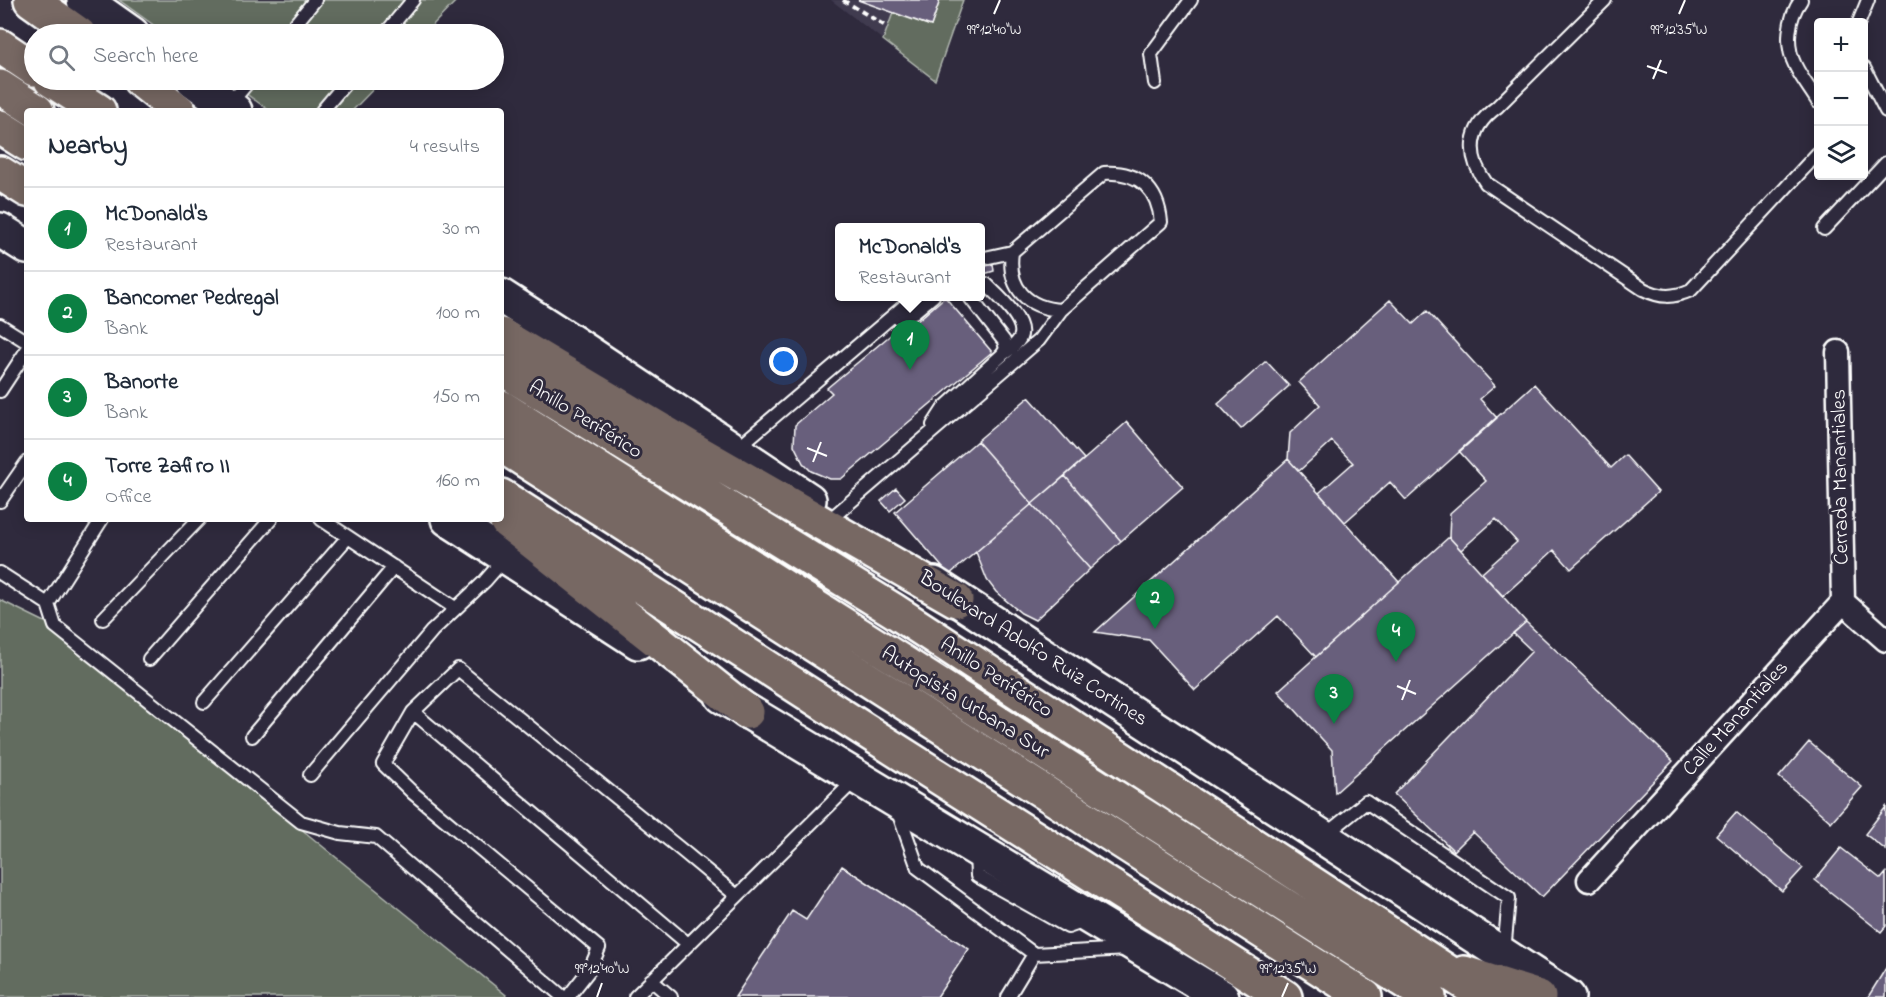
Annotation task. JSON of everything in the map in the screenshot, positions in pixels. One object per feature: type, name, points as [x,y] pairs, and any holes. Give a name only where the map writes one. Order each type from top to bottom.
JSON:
[{"type":"highway","points":[[31,0],[65,24]]},
{"type":"highway","points":[[0,46],[24,62]]},
{"type":"highway","points":[[0,87],[32,108]]},
{"type":"highway","points":[[66,90],[94,108]]},
{"type":"highway","points":[[153,90],[175,108]]},
{"type":"highway","points":[[0,127],[24,142]]},
{"type":"highway","points":[[0,173],[24,188]]},
{"type":"highway","points":[[504,337],[738,464],[956,600]]},
{"type":"highway","name":"Anillo Periférico","points":[[504,370],[893,610],[1486,997]]},
{"type":"highway","name":"Autopista Urbana Sur","points":[[504,409],[1429,997]]},
{"type":"highway","name":"Autopista Urbana Sur","points":[[504,447],[1365,997]]},
{"type":"highway","points":[[738,464],[893,610]]},
{"type":"highway","points":[[504,498],[873,736],[1285,997]]},
{"type":"highway","points":[[513,541],[747,712]]},
{"type":"highway","points":[[1432,962],[1539,997]]},
{"type":"main road","points":[[84,0],[118,24]]},
{"type":"main road","points":[[206,90],[231,108]]},
{"type":"main road","points":[[0,230],[24,245]]},
{"type":"main road","name":"Boulevard Adolfo Ruiz Cortines","points":[[504,298],[574,343],[738,464],[834,516],[956,600],[1568,997]]},
{"type":"main road","points":[[457,522],[513,541]]},
{"type":"main road","points":[[747,712],[1218,996]]},
{"type":"street","name":"Cerrada Manantiales","points":[[1838,352],[1843,602]]},
{"type":"street","points":[[1843,602],[1886,640]]},
{"type":"street","name":"Calle Manantiales","points":[[1589,880],[1843,602]]},
{"type":"lane","points":[[295,24],[315,0]]},
{"type":"lane","points":[[393,24],[413,0]]},
{"type":"lane","points":[[1155,83],[1151,54],[1191,0]]},
{"type":"lane","points":[[1605,0],[1480,123],[1475,134],[1473,159],[1486,183],[1643,289],[1654,295],[1666,297],[1690,290],[1814,157]]},
{"type":"lane","points":[[1801,0],[1792,18],[1789,34],[1790,50],[1795,64],[1814,95]]},
{"type":"lane","points":[[1861,18],[1868,0]]},
{"type":"lane","points":[[1865,72],[1886,111]]},
{"type":"lane","points":[[233,108],[244,90]]},
{"type":"lane","points":[[325,108],[340,90]]},
{"type":"lane","points":[[1824,229],[1886,163]]},
{"type":"lane","points":[[834,516],[1039,340],[1061,310],[1161,222],[1160,208],[1155,196],[1146,185],[1127,174],[1104,173],[1012,252],[985,258]]},
{"type":"lane","points":[[1012,252],[1012,275],[1015,285],[1022,294],[1034,304],[1047,309],[1061,310]]},
{"type":"lane","points":[[928,434],[944,408],[1019,340],[1021,335],[1018,319],[985,284]]},
{"type":"lane","points":[[738,464],[911,301]]},
{"type":"lane","points":[[890,319],[914,312],[928,301]]},
{"type":"lane","points":[[972,301],[1004,341],[1006,349],[1002,355]]},
{"type":"lane","points":[[0,325],[24,340]]},
{"type":"lane","points":[[0,391],[24,355]]},
{"type":"lane","points":[[0,501],[24,466]]},
{"type":"lane","points":[[48,603],[100,522]]},
{"type":"lane","points":[[103,618],[196,522]]},
{"type":"lane","points":[[149,660],[268,522]]},
{"type":"lane","points":[[326,522],[455,608]]},
{"type":"lane","points":[[204,702],[348,537]]},
{"type":"lane","points":[[310,775],[432,631],[485,580],[513,541]]},
{"type":"lane","points":[[252,736],[394,567]]},
{"type":"lane","points":[[0,573],[48,603],[55,626],[301,822],[340,833],[376,837],[563,997]]},
{"type":"lane","points":[[568,997],[590,969],[599,948],[413,793],[383,764],[413,712],[458,669],[737,896]]},
{"type":"lane","points":[[413,712],[688,944]]},
{"type":"lane","points":[[635,997],[857,778]]},
{"type":"lane","points":[[894,800],[918,868],[1034,954],[1141,948]]},
{"type":"lane","points":[[1323,837],[1366,802],[1509,898],[1503,954]]},
{"type":"lane","points":[[1008,997],[1034,954]]},
{"type":"lane","points":[[651,981],[671,997]]},
{"type":"path","points":[[843,0],[887,27]]},
{"type":"shaded area","points":[[831,0],[963,0],[935,80]]},
{"type":"green space","points":[[119,0],[457,0],[434,24],[152,24]]},
{"type":"green space","points":[[940,0],[963,0],[935,80],[883,40],[893,13],[931,26]]},
{"type":"green space","points":[[241,90],[372,90],[355,108],[266,108]]},
{"type":"green space","points":[[0,600],[47,623],[506,995],[505,997],[0,997]]},
{"type":"building","points":[[858,0],[940,0],[931,26]]},
{"type":"building","points":[[993,264],[994,271],[985,274],[985,266]]},
{"type":"building","points":[[1390,300],[1413,324],[1427,311],[1495,386],[1480,399],[1497,418],[1406,500],[1390,482],[1345,522],[1319,493],[1353,463],[1332,441],[1299,471],[1288,459],[1290,433],[1320,405],[1299,382]]},
{"type":"building","points":[[940,301],[948,301],[992,352],[841,479],[830,479],[811,471],[803,463],[794,445],[795,425],[832,393],[827,388],[905,323],[909,328]]},
{"type":"building","points":[[1266,361],[1289,386],[1241,429],[1218,404]]},
{"type":"building","points":[[1534,384],[1611,468],[1625,455],[1658,492],[1571,569],[1554,550],[1503,596],[1482,573],[1517,542],[1496,519],[1461,550],[1449,537],[1450,513],[1486,481],[1459,451]]},
{"type":"building","points":[[1029,397],[1084,459],[1032,504],[977,441]]},
{"type":"building","points":[[1127,422],[1183,487],[1121,541],[1065,476]]},
{"type":"building","points":[[977,441],[1032,504],[949,575],[895,512]]},
{"type":"building","points":[[1288,459],[1399,582],[1316,657],[1278,616],[1195,690],[1149,640],[1095,632]]},
{"type":"building","points":[[1065,476],[1121,541],[1090,569],[1032,504]]},
{"type":"building","points":[[896,488],[905,498],[890,511],[881,501]]},
{"type":"building","points":[[1032,504],[1090,569],[1035,620],[1021,613],[996,592],[987,580],[976,552]]},
{"type":"building","points":[[1449,537],[1526,622],[1335,793],[1332,750],[1278,691]]},
{"type":"building","points":[[1526,622],[1673,761],[1542,897],[1473,832],[1454,851],[1394,794],[1532,651],[1513,633]]},
{"type":"building","points":[[1809,742],[1862,787],[1831,822],[1779,777]]},
{"type":"building","points":[[1886,807],[1886,850],[1865,834]]},
{"type":"building","points":[[1736,812],[1803,868],[1782,891],[1716,835]]},
{"type":"building","points":[[1841,848],[1881,879],[1886,873],[1886,926],[1881,932],[1815,880]]},
{"type":"building","points":[[842,866],[969,949],[937,997],[735,997],[792,911],[806,920]]},
{"type":"building","points":[[1886,968],[1886,997],[1868,997]]},
{"type":"place","name":"McDonald's","points":[[910,370]]},
{"type":"place","name":"Bancomer Pedregal","points":[[1155,629]]},
{"type":"place","name":"Torre Zafiro II","points":[[1396,662]]},
{"type":"place","name":"Banorte","points":[[1334,724]]}]
